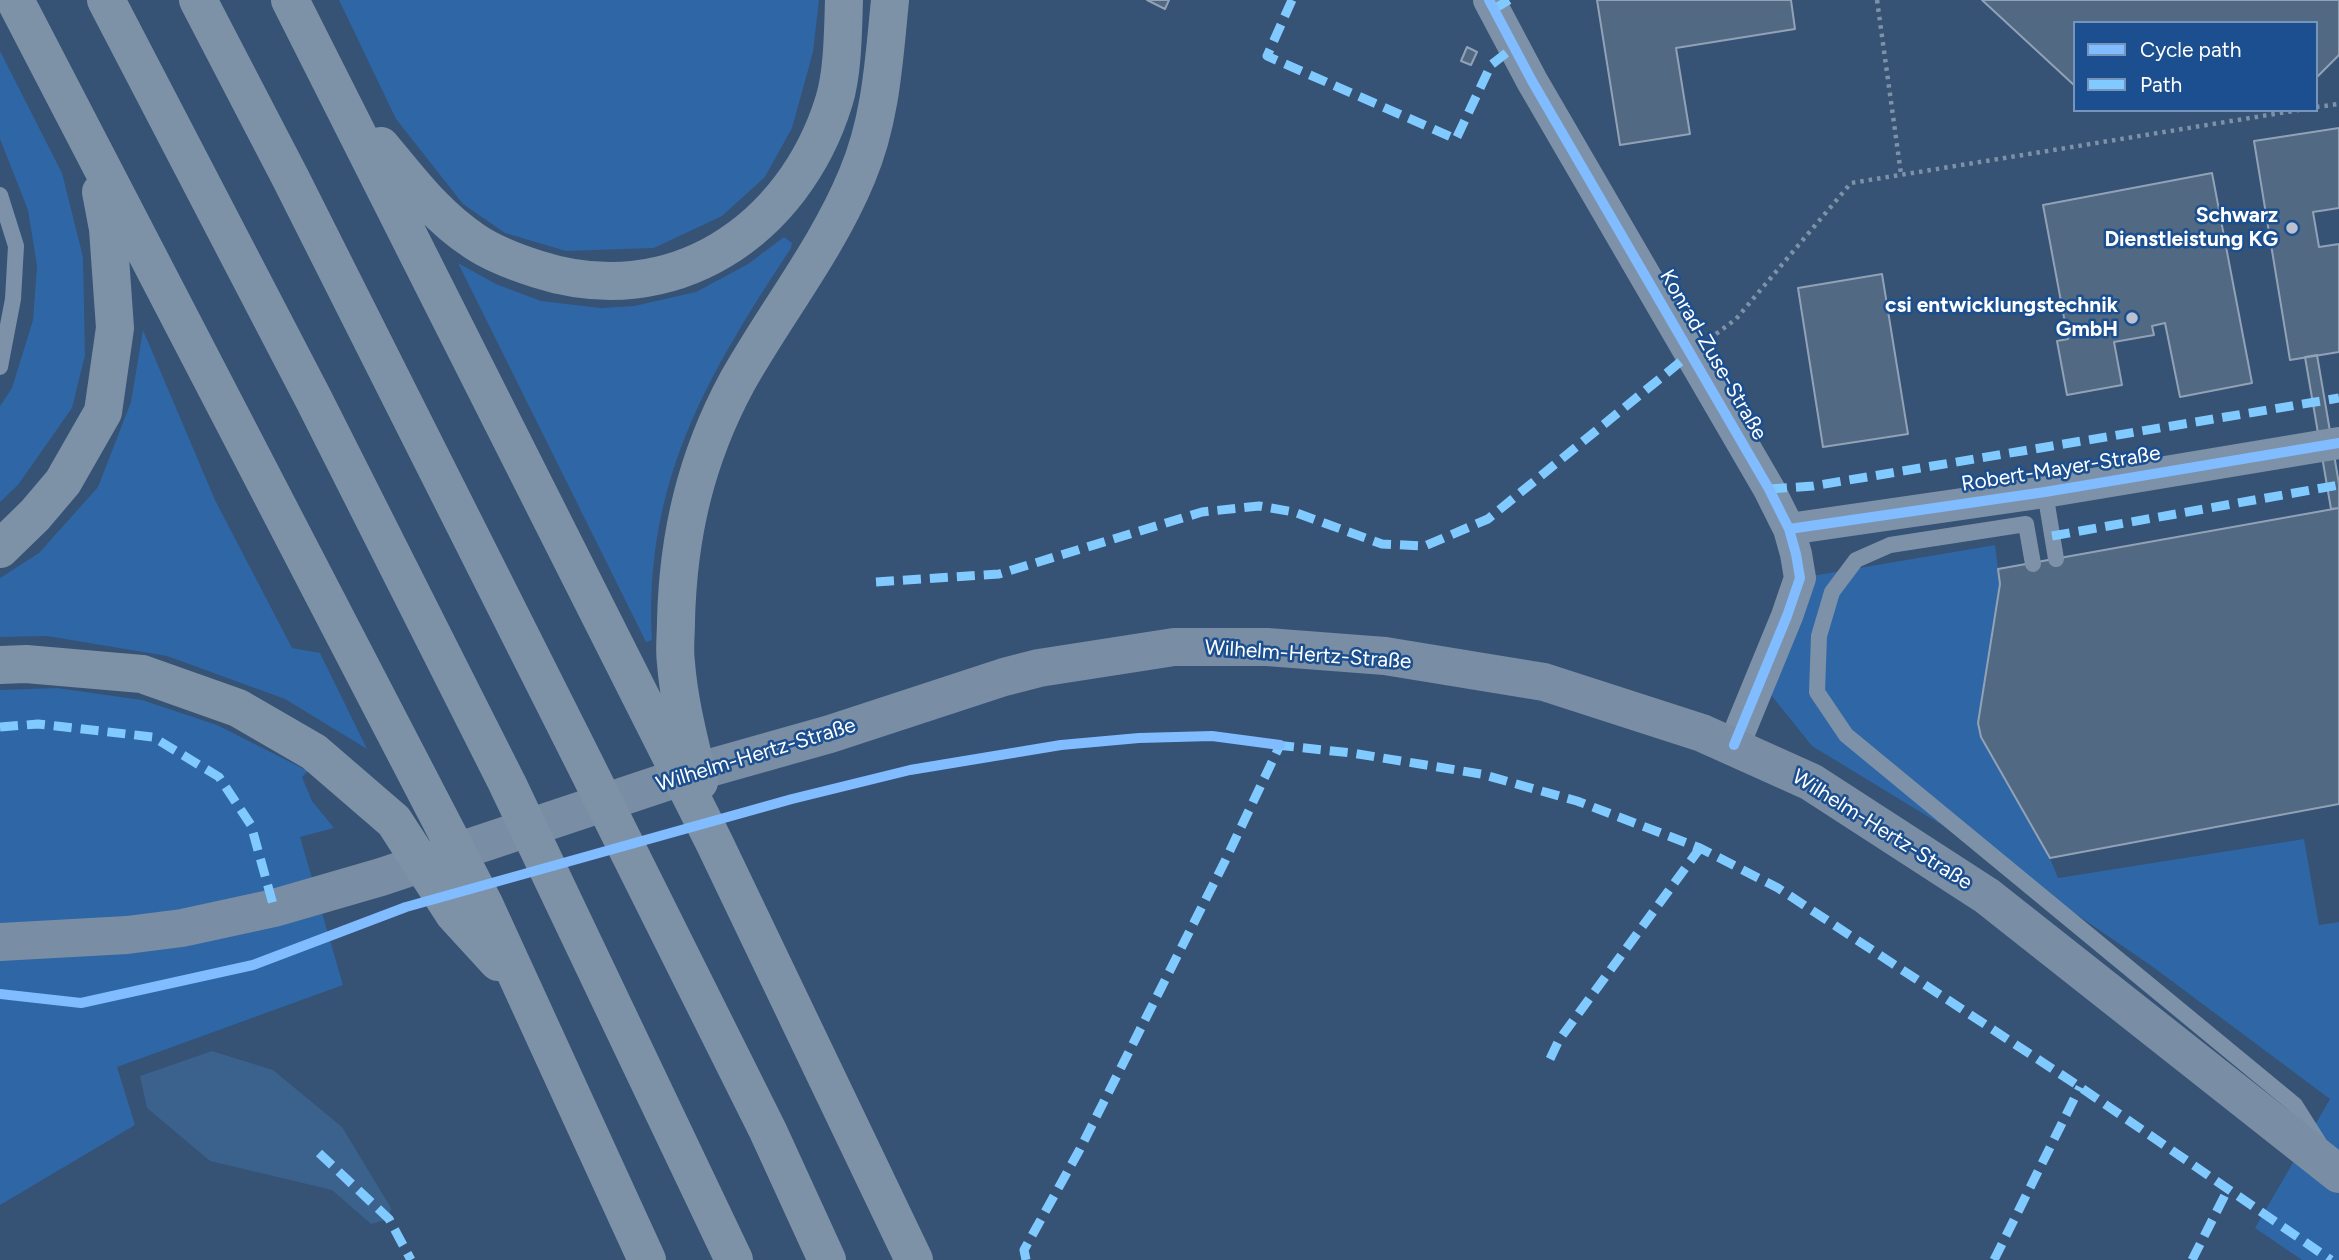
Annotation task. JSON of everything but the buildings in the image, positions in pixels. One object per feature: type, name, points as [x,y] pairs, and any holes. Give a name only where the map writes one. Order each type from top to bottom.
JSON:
[{"type":"highway","points":[[15,0],[433,807],[469,909]]},
{"type":"highway","points":[[106,0],[314,400],[507,783],[734,1260]]},
{"type":"highway","points":[[198,0],[583,760],[762,1119],[827,1260]]},
{"type":"highway","points":[[290,0],[672,730],[714,842],[914,1260]]},
{"type":"highway","points":[[338,94],[435,211],[475,242],[513,261],[559,276],[606,281],[653,278],[703,260],[740,238],[773,210],[803,172],[835,99],[842,48],[844,0]]},
{"type":"highway","points":[[672,730],[677,587],[686,516],[706,448],[737,382],[795,289],[857,177],[875,122],[890,0]]},
{"type":"highway","points":[[0,549],[64,482],[103,412],[115,328],[108,229],[93,153]]},
{"type":"highway","points":[[0,665],[26,664],[142,674],[238,708],[314,752],[394,821],[469,909],[520,987],[647,1260]]},
{"type":"main road","name":"Wilhelm-Hertz-Straße","points":[[0,942],[127,935],[182,928],[274,908],[381,877],[699,771],[830,734],[1004,677],[1053,665],[1174,647],[1267,647],[1385,656],[1544,682],[1734,745],[1811,782],[1986,895],[2338,1173]]},
{"type":"street","name":"Konrad-Zuse-Straße","points":[[1489,0],[1532,81],[1769,489],[1789,529],[1800,578],[1734,745]]},
{"type":"street","name":"Robert-Mayer-Straße","points":[[1789,529],[2045,492],[2339,443]]},
{"type":"lane","points":[[0,195],[16,246],[13,299],[0,367]]},
{"type":"lane","points":[[2045,492],[2056,559]]},
{"type":"lane","points":[[2033,564],[2026,524],[1890,545],[1856,560],[1832,592],[1819,636],[1817,692],[1846,735],[2295,1105],[2338,1173]]},
{"type":"path","points":[[1877,0],[1901,174]]},
{"type":"path","points":[[2318,107],[2339,104]]},
{"type":"path","points":[[1690,354],[1735,319],[1851,183],[2287,112]]},
{"type":"shaded area","points":[[339,0],[819,0],[813,52],[792,128],[765,177],[722,216],[654,248],[566,251],[505,233],[463,204],[396,119]]},
{"type":"shaded area","points":[[0,51],[62,173],[83,257],[85,355],[72,408],[18,485],[0,502],[0,406],[12,388],[33,320],[37,266],[28,210],[0,139]]},
{"type":"shaded area","points":[[784,237],[792,243],[791,248],[708,386],[687,432],[670,480],[659,530],[652,583],[652,640],[646,642],[458,263],[496,284],[541,301],[601,308],[634,306],[696,292],[748,264]]},
{"type":"shaded area","points":[[143,330],[215,500],[292,648],[320,653],[367,749],[285,699],[167,656],[47,636],[0,637],[0,578],[39,553],[98,487],[131,402]]},
{"type":"shaded area","points":[[1995,545],[2000,584],[1978,723],[1982,737],[2050,858],[2058,878],[2304,839],[2319,925],[2339,922],[2339,1260],[2302,1260],[2255,1228],[2330,1099],[2153,967],[1983,850],[1812,746],[1771,695],[1800,578]]},
{"type":"shaded area","points":[[57,688],[142,700],[217,725],[308,771],[302,777],[312,801],[334,828],[300,837],[343,985],[117,1067],[135,1125],[0,1205],[0,690]]},
{"type":"shaded area","points":[[212,1051],[273,1070],[342,1127],[391,1208],[389,1219],[371,1224],[332,1190],[210,1161],[147,1108],[140,1076]]},
{"type":"marked path","points":[[1292,0],[1267,56],[1456,139],[1491,65],[1514,47]]},
{"type":"marked path","points":[[1494,9],[1509,0]]},
{"type":"marked path","points":[[876,582],[999,574],[1202,512],[1259,506],[1294,512],[1382,544],[1425,546],[1488,519],[1690,354]]},
{"type":"marked path","points":[[1769,489],[1813,486],[2339,398]]},
{"type":"marked path","points":[[2052,536],[2339,485]]},
{"type":"marked path","points":[[0,727],[38,724],[153,737],[219,777],[251,825],[274,908]]},
{"type":"marked path","points":[[1276,745],[1352,753],[1481,774],[1577,801],[1700,848],[1778,888],[2080,1087],[2331,1260]]},
{"type":"marked path","points":[[1026,1260],[1024,1250],[1080,1149],[1225,861],[1280,745]]},
{"type":"marked path","points":[[1550,1059],[1559,1040],[1700,848]]},
{"type":"marked path","points":[[1994,1260],[2080,1087]]},
{"type":"marked path","points":[[319,1153],[389,1219],[411,1260]]},
{"type":"marked path","points":[[2192,1260],[2227,1191]]},
{"type":"cycle path","points":[[1489,0],[1532,81],[1769,489],[1789,529],[1800,578],[1734,745]]},
{"type":"cycle path","points":[[1789,529],[2045,492],[2339,443]]},
{"type":"cycle path","points":[[0,994],[81,1003],[253,965],[406,907],[792,799],[910,770],[1061,745],[1139,738],[1212,736],[1280,745]]},
{"type":"place","name":"Schwarz Dienstleistung KG","points":[[2292,228]]},
{"type":"place","name":"csi entwicklungstechnik GmbH","points":[[2132,318]]}]
